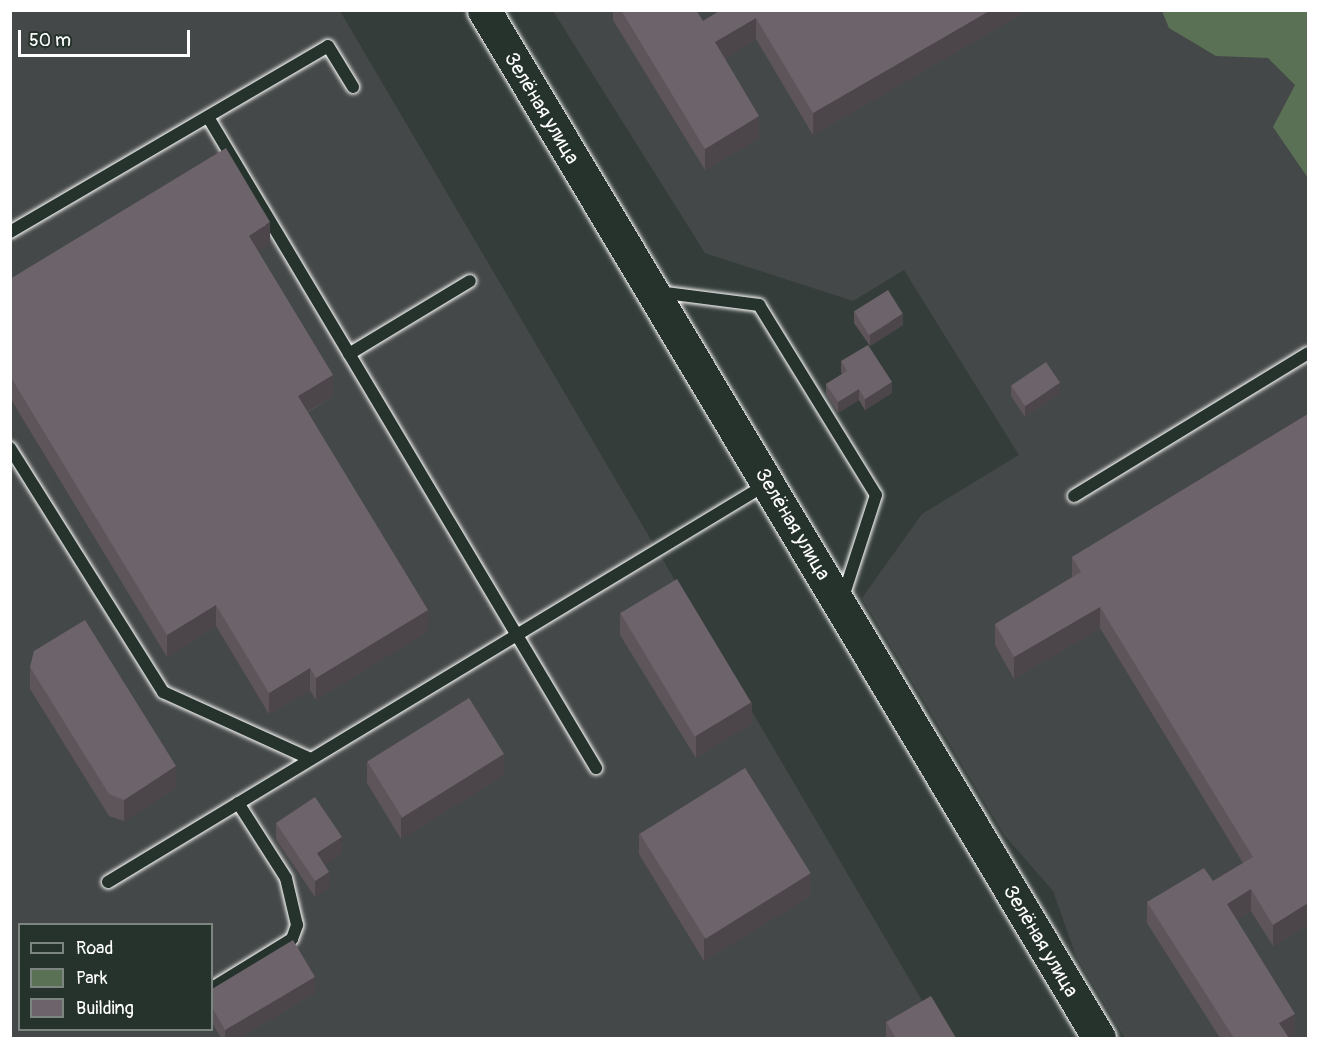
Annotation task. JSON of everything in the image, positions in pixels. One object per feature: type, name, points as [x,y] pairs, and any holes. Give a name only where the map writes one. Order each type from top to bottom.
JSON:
[{"type":"street","name":"Зелёная улица","points":[[484,10],[655,292],[1099,1038]]},
{"type":"lane","points":[[10,232],[328,46],[353,87]]},
{"type":"lane","points":[[208,117],[596,768]]},
{"type":"lane","points":[[349,354],[470,281]]},
{"type":"lane","points":[[655,292],[759,305],[876,495],[841,604]]},
{"type":"lane","points":[[1074,496],[1308,353]]},
{"type":"lane","points":[[10,448],[163,692],[311,759]]},
{"type":"lane","points":[[108,882],[769,483]]},
{"type":"lane","points":[[213,987],[292,939],[297,925],[286,878],[238,803]]},
{"type":"shaded area","points":[[10,11],[340,11],[944,1038],[11,1038]]},
{"type":"shaded area","points":[[553,11],[1308,11],[1308,1038],[1125,1038],[1076,956],[1053,891],[1005,836],[862,598],[922,514],[1019,455],[904,270],[853,301],[705,253]]},
{"type":"green space","points":[[1162,11],[1308,11],[1308,178],[1273,127],[1295,85],[1268,58],[1216,56],[1169,28]]},
{"type":"building","points":[[621,10],[696,10],[703,21],[721,10],[991,10],[813,113],[756,18],[715,42],[759,116],[705,149]]},
{"type":"building","points":[[226,148],[270,222],[249,236],[333,375],[298,396],[428,610],[316,678],[310,668],[269,693],[216,605],[167,635],[12,379],[10,380],[10,279]]},
{"type":"building","points":[[888,290],[903,314],[869,335],[854,311]]},
{"type":"building","points":[[868,345],[892,382],[865,399],[859,389],[838,402],[826,384],[847,371],[841,361]]},
{"type":"building","points":[[1046,362],[1060,383],[1025,406],[1011,385]]},
{"type":"building","points":[[1308,414],[1308,903],[1273,925],[1251,889],[1227,904],[1295,1014],[1279,1023],[1289,1038],[1234,1038],[1147,902],[1204,868],[1213,881],[1253,857],[1100,607],[1014,657],[995,624],[1081,572],[1072,557]]},
{"type":"building","points":[[677,579],[751,702],[695,736],[620,613]]},
{"type":"building","points":[[85,620],[176,766],[124,800],[109,794],[30,667],[34,651]]},
{"type":"building","points":[[469,698],[504,754],[402,818],[367,762]]},
{"type":"building","points":[[745,768],[811,873],[706,939],[640,834]]},
{"type":"building","points":[[315,797],[342,837],[317,853],[329,872],[315,881],[276,823]]},
{"type":"building","points":[[293,940],[315,977],[225,1030],[213,1009],[213,988]]},
{"type":"building","points":[[931,996],[956,1038],[896,1038],[886,1022]]}]
